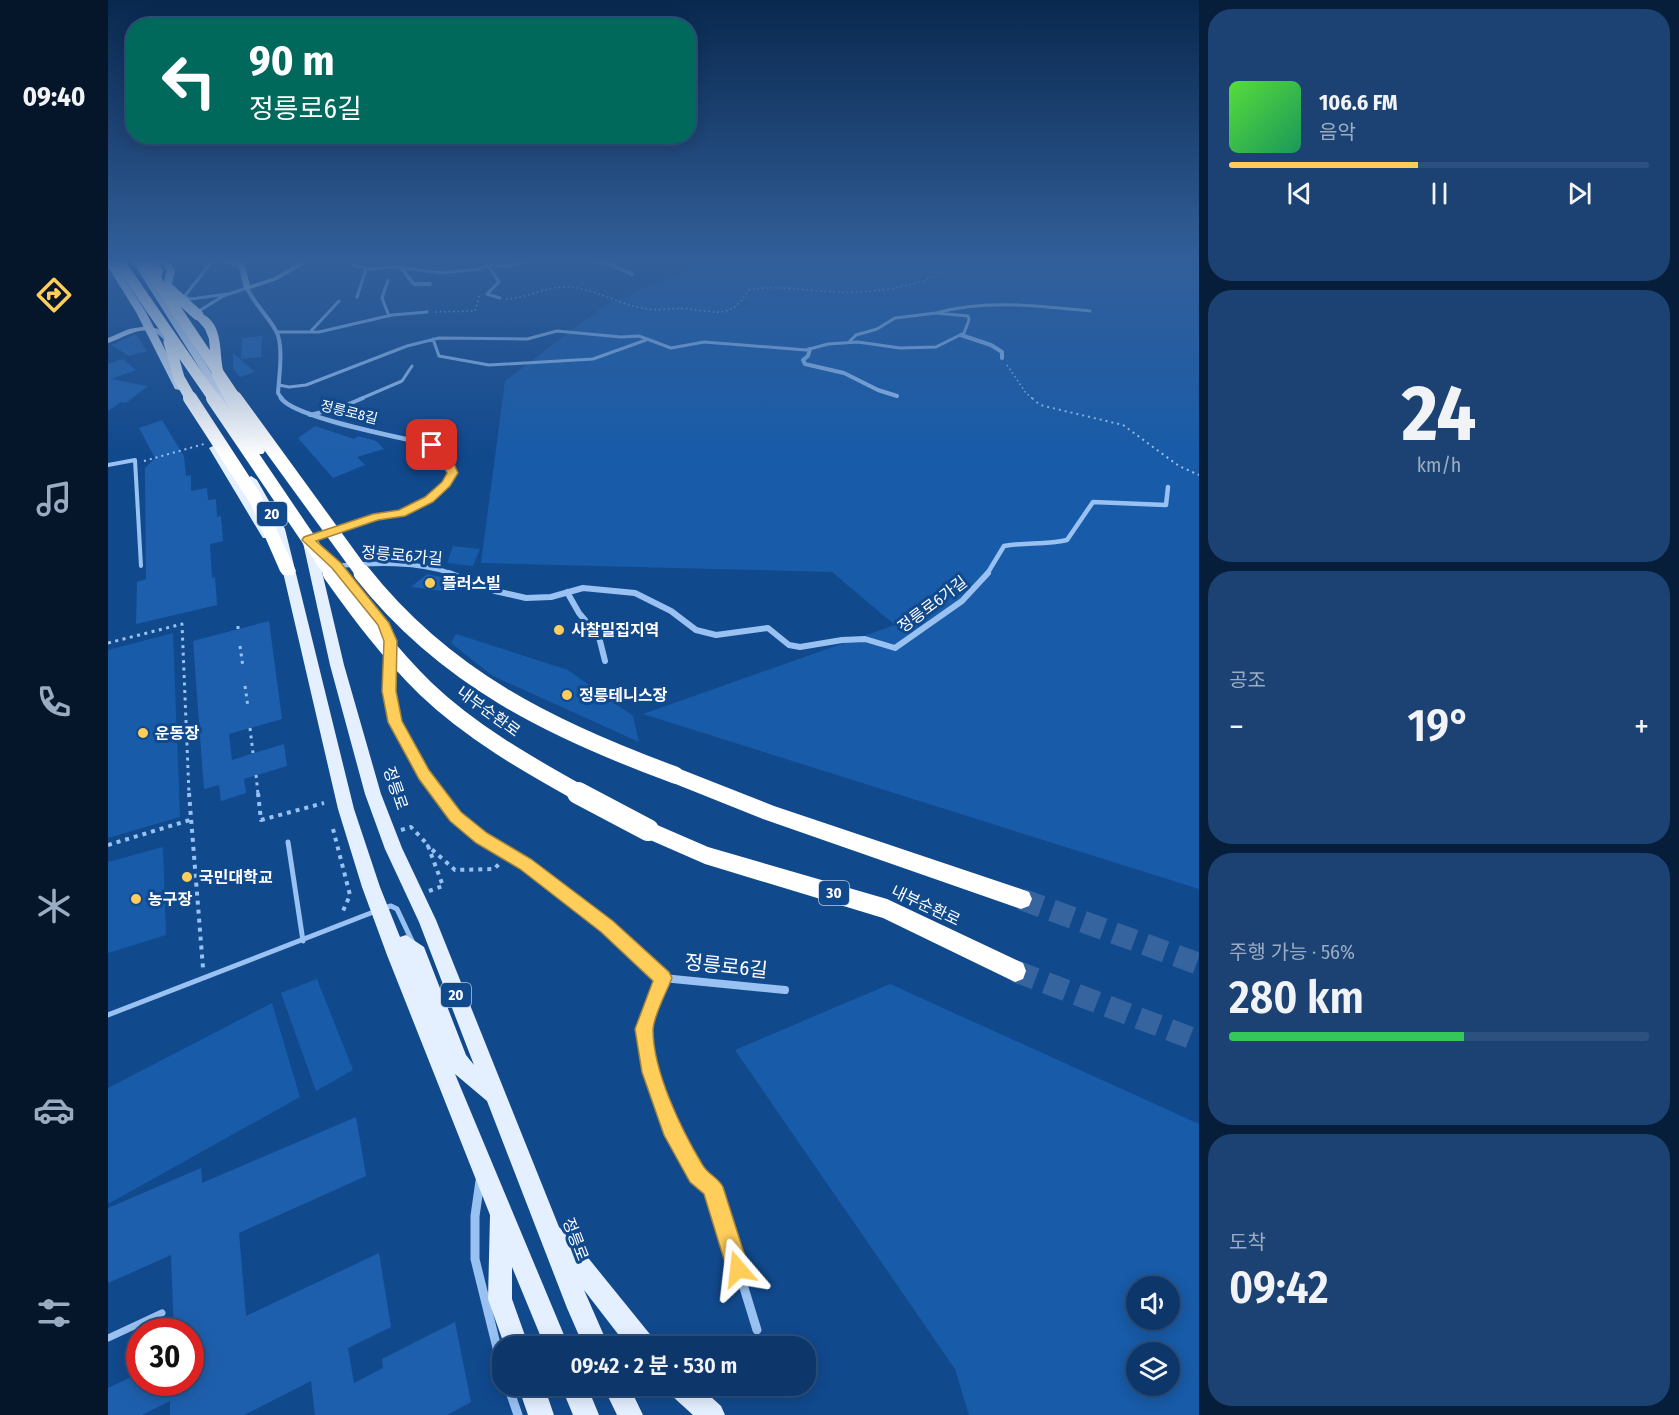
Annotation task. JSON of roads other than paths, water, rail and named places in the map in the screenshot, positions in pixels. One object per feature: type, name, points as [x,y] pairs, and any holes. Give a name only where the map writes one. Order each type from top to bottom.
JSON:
[{"type":"highway","points":[[164,325],[179,378],[255,498],[288,571]]},
{"type":"highway","name":"내부순환로","points":[[167,325],[294,520],[357,610],[396,656],[446,706],[485,736],[553,780],[648,830],[705,855],[886,909],[1015,971]]},
{"type":"highway","name":"내부순환로","points":[[186,325],[357,567],[415,632],[478,682],[519,707],[605,750],[770,813],[1022,898]]},
{"type":"highway","points":[[207,325],[215,339],[218,376],[258,451]]},
{"type":"main road","name":"정릉로","points":[[164,325],[192,410],[288,571]]},
{"type":"main road","name":"정릉로","points":[[167,325],[258,451],[294,507],[308,540],[352,725],[388,834],[416,897],[592,1336]]},
{"type":"main road","name":"정릉로","points":[[192,410],[217,432],[273,515],[346,808],[379,910],[482,1169],[552,1336]]},
{"type":"main road","name":"정릉로","points":[[209,438],[243,468]]},
{"type":"main road","points":[[396,955],[398,948],[406,944],[417,954],[458,1062],[468,1073],[495,1093]]},
{"type":"main road","points":[[500,1212],[500,1299],[513,1336]]},
{"type":"main road","points":[[549,1231],[573,1256],[599,1293],[635,1336]]},
{"type":"main road","points":[[534,1396],[541,1415]]},
{"type":"main road","points":[[578,1396],[586,1415]]},
{"type":"main road","points":[[621,1396],[630,1415]]},
{"type":"main road","points":[[691,1396],[712,1415]]},
{"type":"street","points":[[108,341],[142,325]]},
{"type":"street","points":[[166,325],[202,387],[258,451]]},
{"type":"street","points":[[271,325],[280,341],[279,385]]},
{"type":"street","points":[[961,335],[991,345],[1002,352],[1002,358]]},
{"type":"street","points":[[810,349],[808,356],[803,360],[805,364],[844,373],[878,390],[897,396]]},
{"type":"street","name":"정릉로8길","points":[[279,385],[278,393],[285,404],[310,415],[432,445],[443,451],[453,473],[447,484],[429,500],[410,510],[377,516],[308,540]]},
{"type":"street","name":"정릉로6가길","points":[[336,566],[370,563],[439,569],[495,591],[526,598],[551,597],[583,588],[601,588],[635,593],[671,611],[696,630],[716,635],[768,628],[789,645],[800,647],[842,640],[865,639],[895,648],[921,628],[956,607],[983,581],[1004,546],[1022,543],[1050,544],[1066,540],[1093,502],[1166,506],[1168,487]]},
{"type":"street","name":"정릉로6길","points":[[308,540],[336,566],[383,623],[390,641],[389,691],[395,722],[424,774],[456,816],[482,838],[525,864],[607,927],[663,978],[785,990]]},
{"type":"street","points":[[567,592],[579,613],[599,637],[605,661]]},
{"type":"street","name":"정릉로6길","points":[[663,978],[644,1029],[651,1072],[671,1128],[697,1175],[713,1187],[757,1330]]},
{"type":"street","name":"정릉로","points":[[482,1169],[476,1216],[475,1259],[494,1336]]},
{"type":"street","points":[[511,1396],[518,1415]]},
{"type":"lane","points":[[311,332],[317,325]]},
{"type":"lane","points":[[277,332],[311,332],[345,325]]},
{"type":"lane","points":[[849,342],[856,335],[884,325]]},
{"type":"lane","points":[[279,385],[289,387],[306,385],[407,346],[433,339],[527,339],[557,331],[621,337],[639,336],[671,348],[704,342],[786,350],[810,349],[849,342],[900,348],[928,348],[936,347],[961,335],[966,325]]},
{"type":"lane","points":[[433,339],[439,356],[489,365],[593,359],[646,340]]},
{"type":"lane","name":"정릉로8길","points":[[310,415],[342,407],[402,381],[412,366]]},
{"type":"lane","points":[[108,465],[135,460],[141,566]]},
{"type":"lane","points":[[288,842],[303,941]]},
{"type":"lane","points":[[108,1015],[386,907],[397,909],[417,954]]},
{"type":"lane","points":[[108,1338],[162,1313]]},
{"type":"tunnel","points":[[1021,899],[1199,964]]},
{"type":"tunnel","points":[[1015,971],[1199,1041]]},
{"type":"place","name":"플러스빌","points":[[430,583]]},
{"type":"place","name":"사찰밀집지역","points":[[559,630]]},
{"type":"place","name":"정릉테니스장","points":[[567,695]]},
{"type":"place","name":"운동장","points":[[143,733]]},
{"type":"place","name":"국민대학교","points":[[187,877]]},
{"type":"place","name":"농구장","points":[[136,899]]}]
